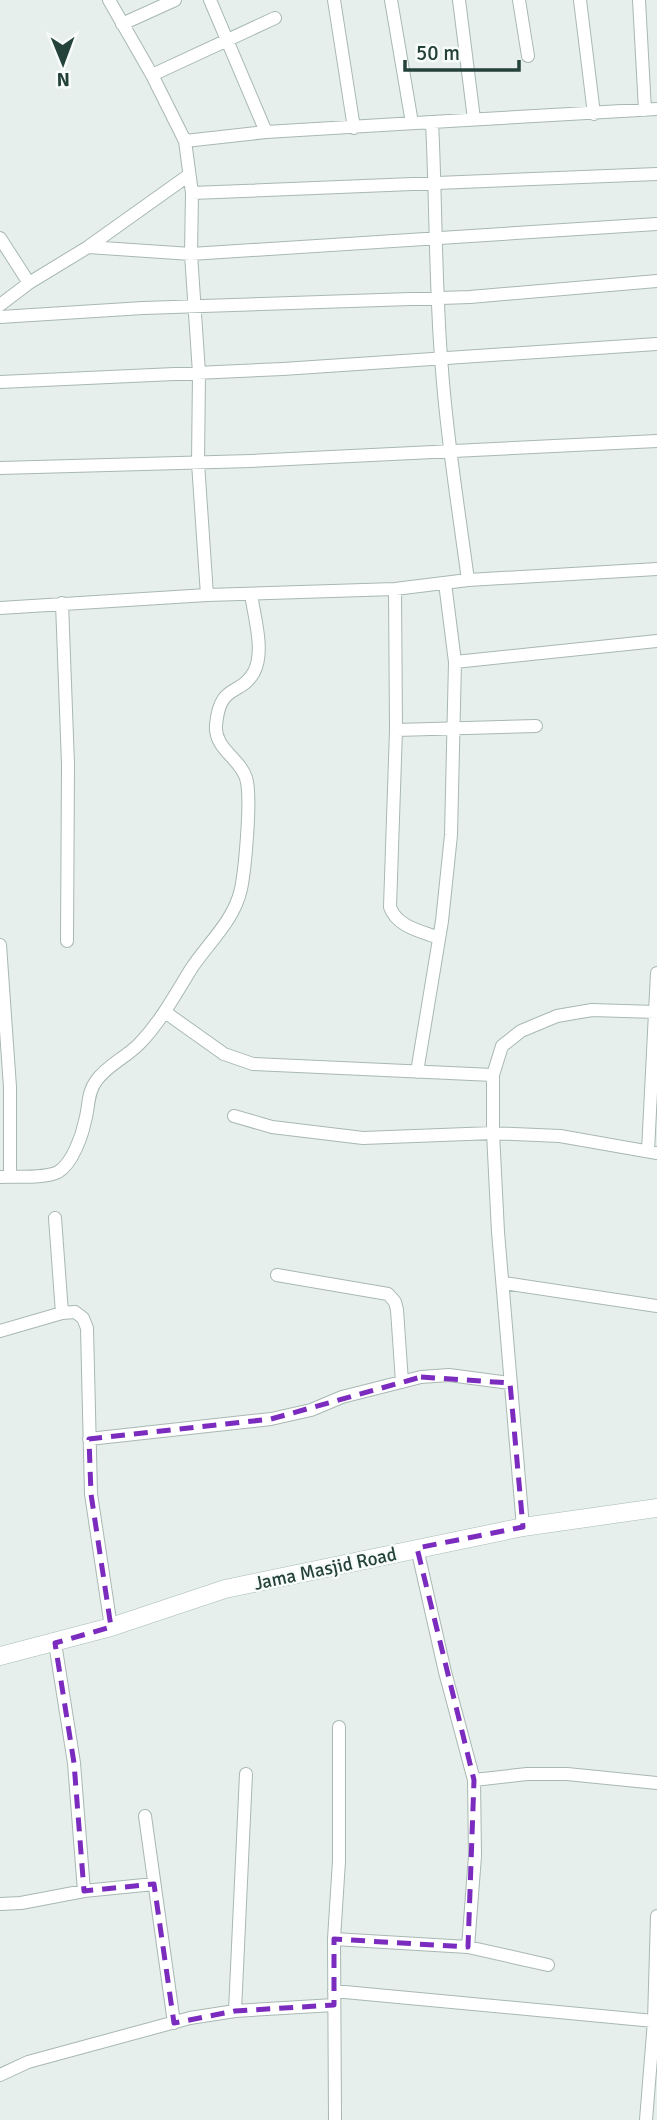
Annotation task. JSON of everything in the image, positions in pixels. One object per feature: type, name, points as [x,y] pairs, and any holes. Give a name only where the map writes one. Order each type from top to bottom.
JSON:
[{"type":"street","points":[[109,0],[152,75],[185,141],[192,193],[191,254],[199,373],[198,463],[207,595]]},
{"type":"street","points":[[122,24],[175,0]]},
{"type":"street","points":[[210,0],[266,132]]},
{"type":"street","points":[[334,0],[354,128]]},
{"type":"street","points":[[391,0],[412,123]]},
{"type":"street","points":[[459,0],[474,119]]},
{"type":"street","points":[[519,0],[528,56]]},
{"type":"street","points":[[580,0],[594,114]]},
{"type":"street","points":[[185,141],[266,132],[651,110],[639,0]]},
{"type":"street","points":[[152,75],[275,18]]},
{"type":"street","points":[[432,122],[434,240],[441,358],[468,580]]},
{"type":"street","points":[[192,193],[657,174]]},
{"type":"street","points":[[0,305],[190,175]]},
{"type":"street","points":[[88,247],[191,254],[657,225]]},
{"type":"street","points":[[0,238],[29,283]]},
{"type":"street","points":[[0,317],[437,298],[657,281]]},
{"type":"street","points":[[0,382],[199,373],[657,344]]},
{"type":"street","points":[[0,468],[198,463],[657,441]]},
{"type":"street","points":[[0,608],[207,595],[395,589],[468,580],[657,569]]},
{"type":"street","points":[[417,1072],[439,938],[451,835],[455,662],[445,583]]},
{"type":"street","points":[[395,589],[396,730],[390,907],[402,923],[439,938]]},
{"type":"street","points":[[0,945],[5,1176],[36,1176],[58,1171],[71,1158],[85,1122],[89,1095],[94,1083],[102,1073],[139,1044],[165,1012],[230,915],[241,888],[249,795],[247,781],[243,770],[220,744],[216,729],[218,710],[225,695],[253,674],[257,662],[258,645],[251,594]]},
{"type":"street","points":[[62,603],[68,764],[66,941]]},
{"type":"street","points":[[455,662],[657,641]]},
{"type":"street","points":[[396,730],[536,726]]},
{"type":"street","points":[[234,1116],[272,1127],[363,1138],[493,1133],[560,1136],[652,1152],[657,973]]},
{"type":"street","points":[[523,1527],[498,1232],[493,1075],[502,1046],[521,1031],[557,1016],[592,1010],[656,1012]]},
{"type":"street","points":[[165,1012],[224,1054],[253,1064],[493,1075]]},
{"type":"street","points":[[55,1217],[62,1313]]},
{"type":"street","points":[[277,1275],[388,1294],[396,1302],[402,1382]]},
{"type":"street","points":[[504,1283],[657,1307]]},
{"type":"street","points":[[0,1331],[62,1313],[75,1312],[83,1318],[87,1328],[91,1493],[111,1627]]},
{"type":"street","points":[[89,1438],[271,1419],[421,1377],[449,1376],[510,1383]]},
{"type":"street","name":"Jama Masjid Road","points":[[0,1655],[111,1627],[225,1589],[523,1527],[657,1508]]},
{"type":"street","points":[[417,1548],[445,1672],[474,1780],[475,1856],[468,1947]]},
{"type":"street","points":[[55,1643],[74,1763],[84,1891]]},
{"type":"street","points":[[335,2120],[334,1939],[339,1861],[340,1727]]},
{"type":"street","points":[[235,2011],[246,1774]]},
{"type":"street","points":[[474,1780],[527,1774],[567,1774],[657,1783]]},
{"type":"street","points":[[145,1816],[174,2023]]},
{"type":"street","points":[[0,1904],[154,1884]]},
{"type":"street","points":[[646,2120],[655,2043],[657,1916]]},
{"type":"street","points":[[334,1939],[468,1947],[548,1965]]},
{"type":"street","points":[[0,2075],[28,2062],[174,2023],[235,2011],[334,1998],[654,2021]]},
{"type":"highlighted area","points":[[421,1377],[510,1383],[523,1527],[417,1548],[474,1780],[468,1947],[334,1939],[334,2005],[235,2011],[174,2023],[154,1884],[84,1891],[74,1763],[55,1643],[111,1627],[91,1494],[89,1439],[271,1419]]}]
